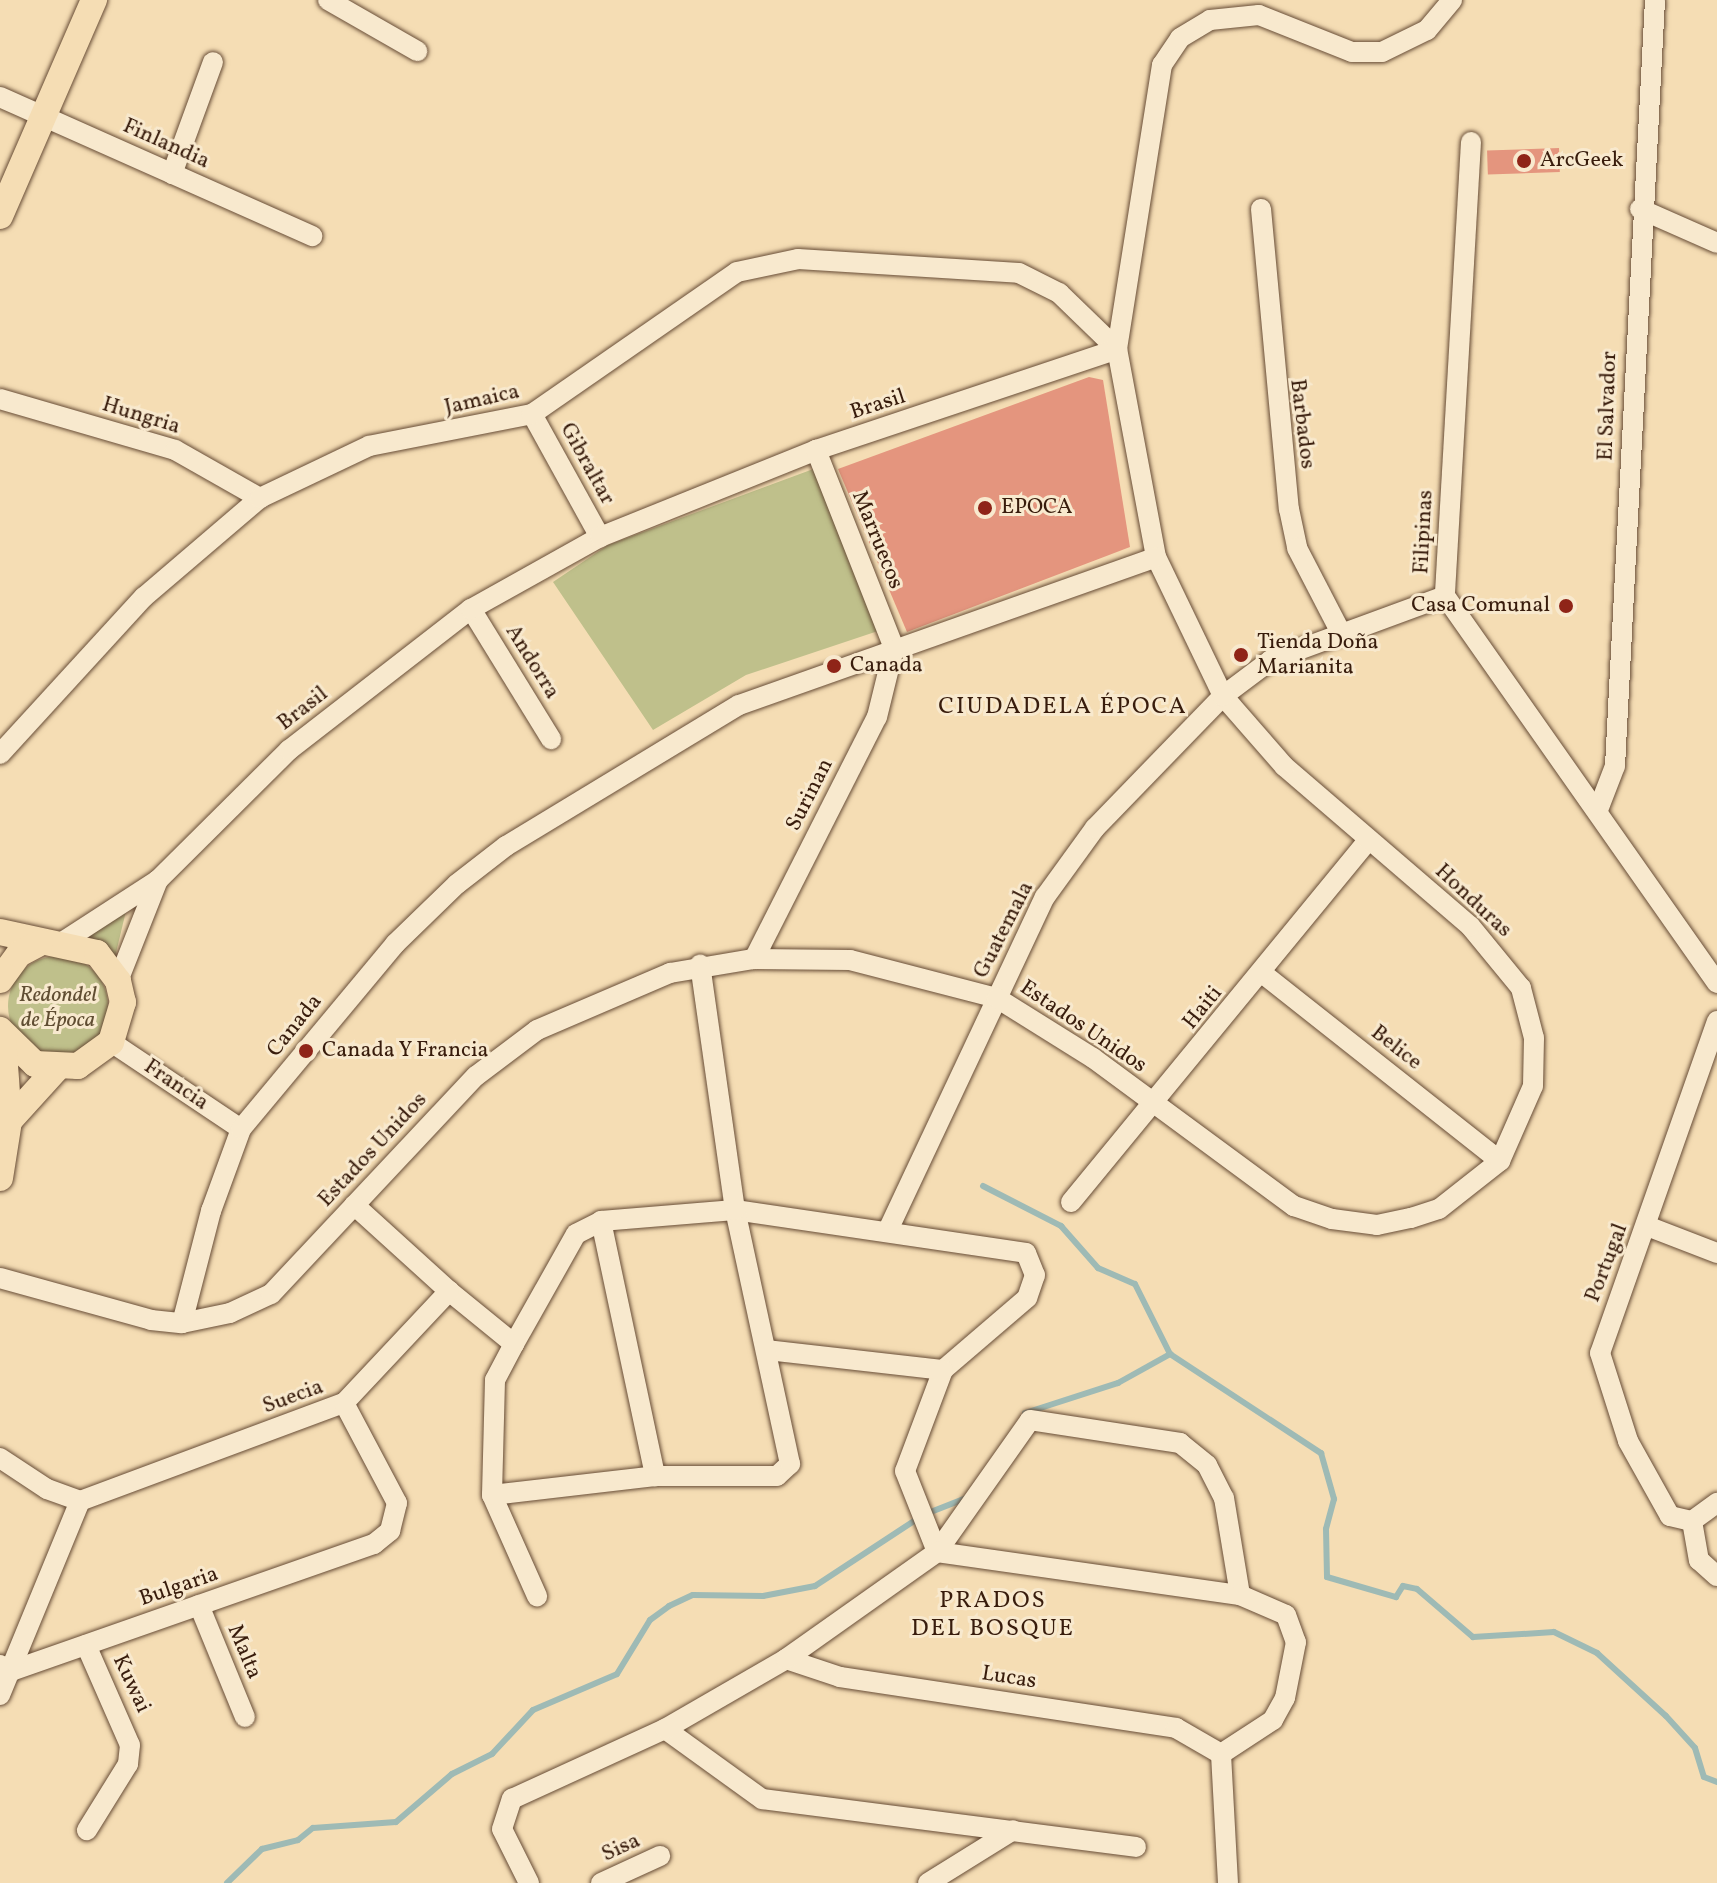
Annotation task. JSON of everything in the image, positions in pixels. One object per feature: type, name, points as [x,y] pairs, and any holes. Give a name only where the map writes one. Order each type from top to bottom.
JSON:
[{"type":"main road","points":[[0,216],[94,0]]},
{"type":"main road","points":[[0,932],[97,953],[118,981],[121,1012],[111,1042],[78,1066],[57,1068],[26,1059],[1,1033]]},
{"type":"main road","points":[[0,980],[19,954],[52,942]]},
{"type":"main road","points":[[0,1178],[9,1121],[1,1033]]},
{"type":"main road","points":[[9,1121],[57,1068]]},
{"type":"street","points":[[328,0],[417,51]]},
{"type":"street","points":[[1117,349],[1162,65],[1180,38],[1210,20],[1259,15],[1352,52],[1382,52],[1407,45],[1452,0]]},
{"type":"street","name":"El Salvador","points":[[1598,810],[1615,766],[1640,209],[1655,0]]},
{"type":"street","points":[[172,174],[213,62]]},
{"type":"street","name":"Finlandia","points":[[0,97],[312,236]]},
{"type":"street","name":"Filipinas","points":[[1471,142],[1445,596],[1717,983]]},
{"type":"street","name":"Barbados","points":[[1261,209],[1289,509],[1297,548],[1341,633]]},
{"type":"street","points":[[1640,209],[1717,243]]},
{"type":"street","name":"Jamaica","points":[[0,754],[144,597],[260,498],[369,446],[532,414],[737,272],[787,261],[1019,273],[1059,293],[1117,349]]},
{"type":"street","name":"Brasil","points":[[52,942],[158,880],[289,750],[471,609],[600,537],[816,450],[1117,349]]},
{"type":"street","name":"Honduras","points":[[1117,349],[1156,557],[1223,696],[1284,766],[1470,926],[1521,988],[1534,1038],[1533,1086],[1500,1161],[1439,1209],[1377,1225]]},
{"type":"street","name":"Hungria","points":[[0,399],[175,450],[260,498]]},
{"type":"street","name":"Gibraltar","points":[[532,414],[600,537]]},
{"type":"street","name":"Marruecos","points":[[816,450],[894,648]]},
{"type":"street","name":"Canada","points":[[182,1323],[241,1129],[395,944],[506,846],[739,705],[1156,557]]},
{"type":"street","name":"Guatemala","points":[[889,1228],[1045,897],[1095,828],[1223,696],[1271,660],[1445,596]]},
{"type":"street","name":"Andorra","points":[[471,609],[551,739]]},
{"type":"street","name":"Surinan","points":[[754,959],[877,717],[894,648]]},
{"type":"street","name":"Haiti","points":[[1071,1202],[1155,1106],[1368,840]]},
{"type":"street","name":"Brasil","points":[[118,981],[158,880]]},
{"type":"street","name":"Estados Unidos","points":[[182,1323],[271,1294],[476,1076],[537,1030],[700,964],[754,959],[850,960],[997,998],[1294,1206],[1377,1225]]},
{"type":"street","points":[[492,1495],[655,1476],[769,1476],[790,1464],[735,1210],[700,964]]},
{"type":"street","name":"Belice","points":[[1262,973],[1500,1161]]},
{"type":"street","name":"Portugal","points":[[1692,1521],[1670,1516],[1628,1441],[1601,1370],[1603,1337],[1647,1226],[1717,1021]]},
{"type":"street","name":"Francia","points":[[111,1042],[241,1129]]},
{"type":"street","points":[[354,1205],[449,1291],[514,1344]]},
{"type":"street","points":[[537,1596],[492,1495],[495,1380],[576,1234],[601,1221],[735,1210],[889,1228],[1026,1253],[1035,1275],[1027,1298],[943,1370],[905,1471],[924,1527],[937,1552]]},
{"type":"street","points":[[601,1221],[655,1476]]},
{"type":"street","points":[[1647,1226],[1717,1253]]},
{"type":"street","points":[[0,1278],[182,1323]]},
{"type":"street","name":"Suecia","points":[[80,1501],[344,1403],[449,1291]]},
{"type":"street","points":[[767,1350],[943,1370]]},
{"type":"street","name":"Bulgaria","points":[[5,1668],[86,1645],[374,1544],[390,1531],[397,1503],[344,1403]]},
{"type":"street","points":[[529,1883],[502,1829],[512,1799],[665,1729],[786,1659],[937,1552],[1030,1420],[1180,1443],[1207,1465],[1224,1498],[1240,1595]]},
{"type":"street","points":[[0,1458],[47,1489],[80,1501],[5,1668],[0,1695]]},
{"type":"street","points":[[1717,1503],[1692,1521],[1699,1560],[1717,1576]]},
{"type":"street","points":[[937,1552],[1240,1595],[1286,1615],[1295,1675],[1273,1720],[1221,1754],[1228,1883]]},
{"type":"street","name":"Malta","points":[[199,1605],[245,1717]]},
{"type":"street","name":"Kuwai","points":[[86,1645],[130,1745],[128,1764],[87,1830]]},
{"type":"street","name":"Lucas","points":[[786,1659],[840,1677],[1176,1728],[1221,1754]]},
{"type":"street","points":[[665,1729],[762,1799],[1136,1847]]},
{"type":"street","points":[[928,1883],[1013,1830]]},
{"type":"street","name":"Sisa","points":[[601,1883],[660,1856]]},
{"type":"green space","points":[[816,468],[881,630],[746,675],[653,730],[553,582],[608,545]]},
{"type":"green space","points":[[126,911],[115,957],[82,936]]},
{"type":"green space","name":"Redondel de Época","points":[[58,956],[86,964],[100,978],[108,1006],[100,1034],[86,1048],[58,1056],[30,1048],[16,1034],[8,1006],[16,978],[30,964]]},
{"type":"building","name":"ArcGeek","points":[[1559,148],[1560,172],[1488,174],[1487,151]]},
{"type":"building","name":"EPOCA","points":[[1089,377],[1103,380],[1130,547],[907,632],[838,469]]},
{"type":"waterway","points":[[983,1186],[1061,1226],[1098,1268],[1135,1284],[1170,1354]]},
{"type":"waterway","points":[[1025,1413],[1118,1383],[1170,1354],[1321,1453],[1334,1499],[1326,1529],[1327,1577],[1396,1597],[1403,1586],[1417,1589],[1473,1637],[1554,1632],[1597,1653],[1666,1716],[1695,1748],[1704,1777],[1717,1782]]},
{"type":"waterway","points":[[227,1883],[262,1849],[298,1840],[313,1828],[396,1822],[452,1774],[492,1754],[533,1710],[617,1674],[650,1620],[669,1606],[693,1595],[763,1596],[815,1586],[923,1515],[969,1497]]},
{"type":"place","name":"ArcGeek","points":[[1524,161]]},
{"type":"place","name":"EPOCA","points":[[985,508]]},
{"type":"place","name":"Casa Comunal","points":[[1566,606]]},
{"type":"place","name":"Tienda Doña Marianita","points":[[1241,655]]},
{"type":"place","name":"Canada","points":[[834,666]]},
{"type":"place","name":"Canada Y Francia","points":[[306,1051]]},
{"type":"district","name":"CIUDADELA ÉPOCA","points":[[1063,708]]},
{"type":"district","name":"PRADOS DEL BOSQUE","points":[[993,1616]]}]
